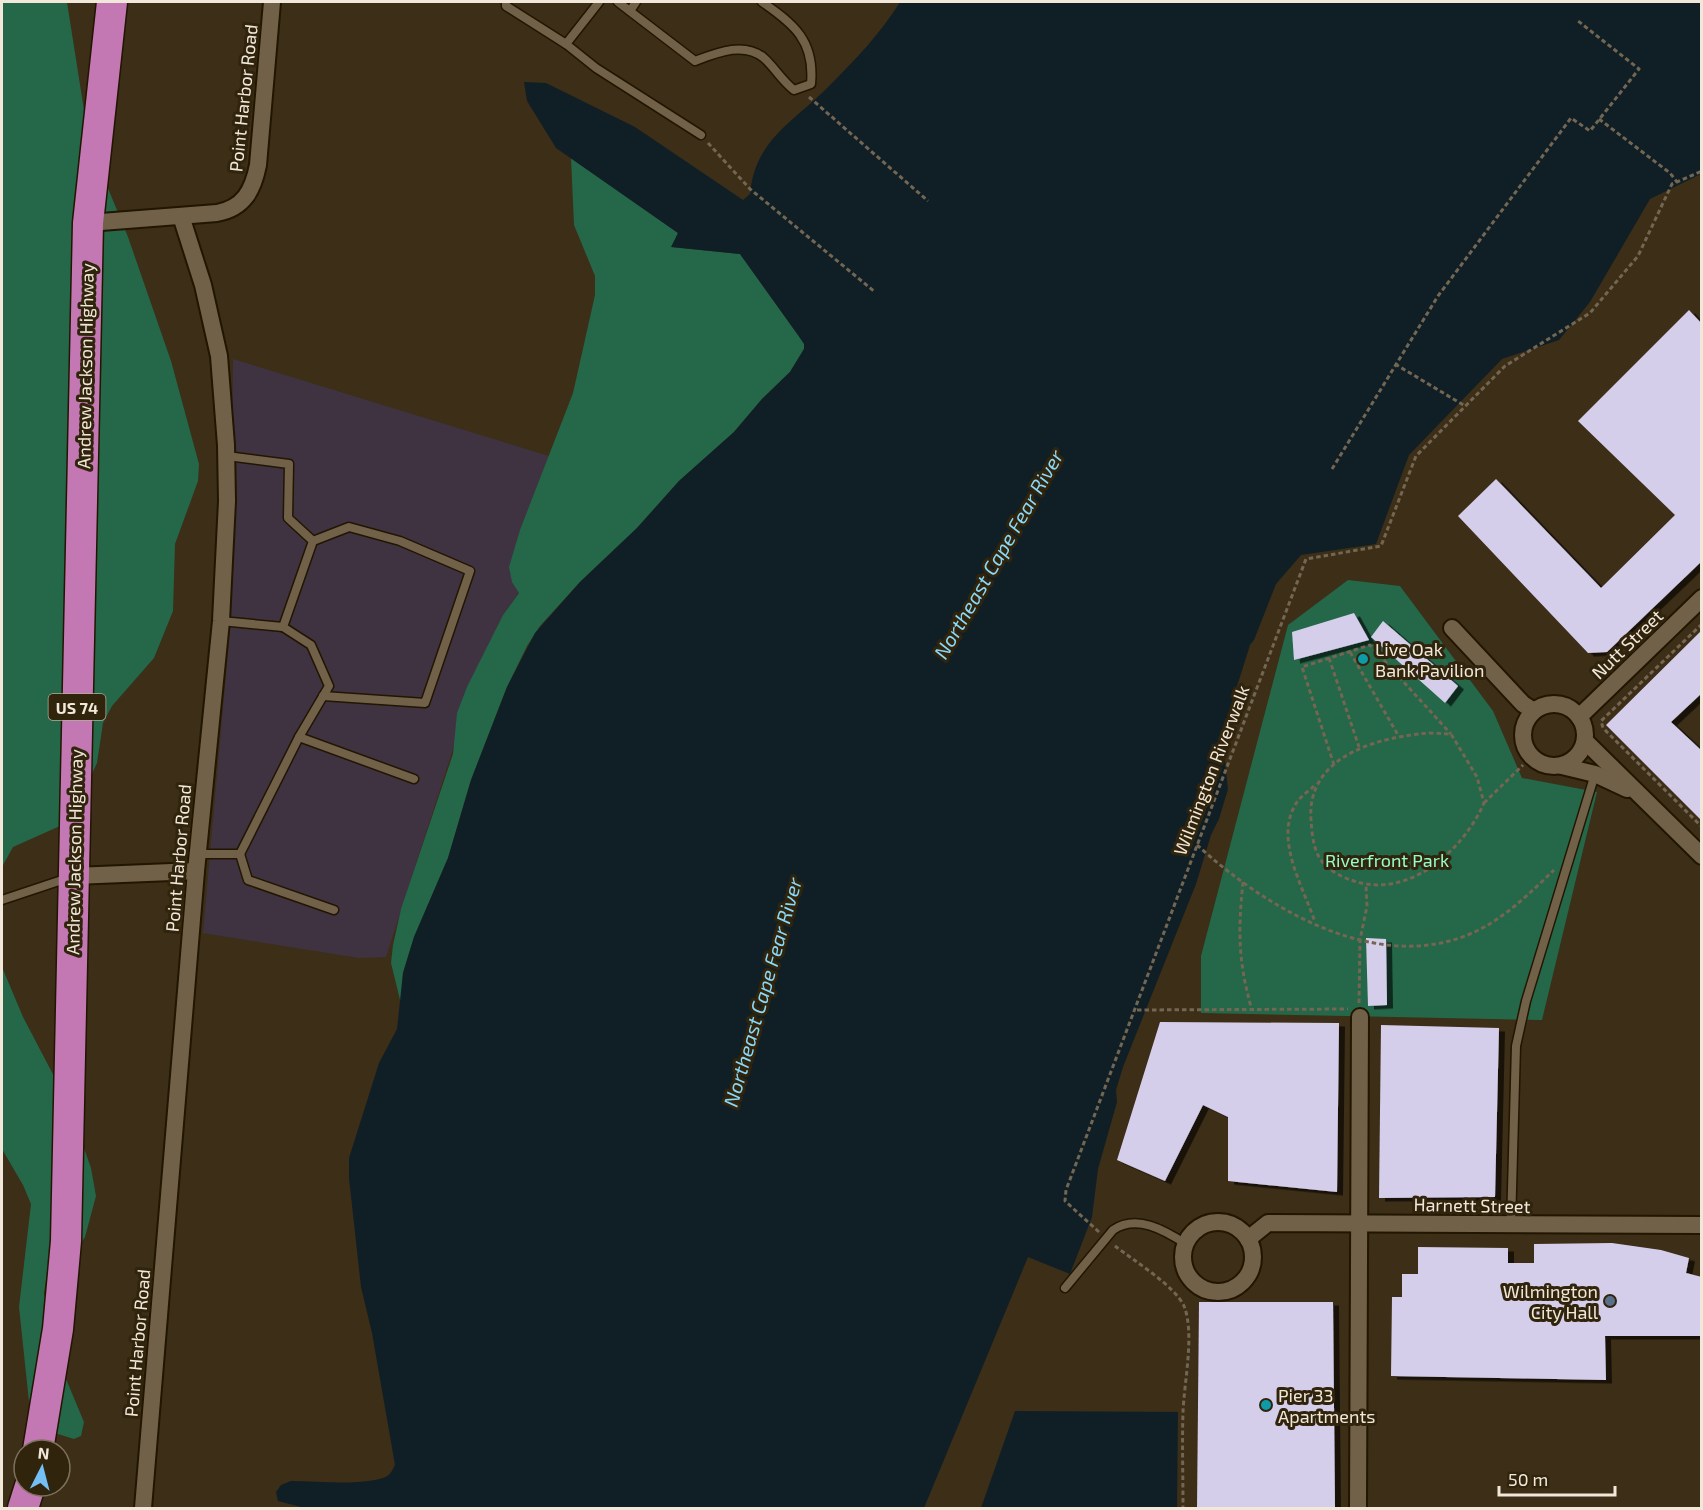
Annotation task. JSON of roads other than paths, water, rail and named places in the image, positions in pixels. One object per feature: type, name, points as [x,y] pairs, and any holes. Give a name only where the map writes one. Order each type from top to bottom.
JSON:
[{"type":"highway","name":"Andrew Jackson Highway","points":[[41,1438],[58,1329],[66,1241],[88,223],[112,2]]},
{"type":"street","name":"Point Harbor Road","points":[[88,223],[227,211],[243,202],[250,193],[258,165],[272,2]]},
{"type":"street","name":"Point Harbor Road","points":[[143,1509],[197,863],[221,621],[226,456],[219,356],[204,285],[182,216]]},
{"type":"street","name":"Nutt Street","points":[[1579,717],[1701,598]]},
{"type":"street","points":[[1452,628],[1523,704],[1534,711]]},
{"type":"street","points":[[1562,766],[1581,752],[1585,741],[1583,724],[1579,717],[1565,706],[1554,704],[1534,711],[1523,729],[1523,740],[1532,758],[1551,767],[1562,766],[1594,774],[1636,792]]},
{"type":"street","points":[[1585,741],[1701,856]]},
{"type":"street","points":[[74,876],[197,863]]},
{"type":"street","points":[[1358,1509],[1360,1017]]},
{"type":"street","points":[[1214,1222],[1234,1225],[1248,1239],[1254,1262],[1250,1273],[1238,1286],[1222,1292],[1210,1292],[1190,1278],[1183,1256],[1186,1244],[1197,1229],[1214,1222]]},
{"type":"street","name":"Harnett Street","points":[[1248,1239],[1268,1223],[1701,1225]]},
{"type":"lane","points":[[506,2],[506,6],[566,44],[596,68],[701,135]]},
{"type":"lane","points":[[566,44],[600,2]]},
{"type":"lane","points":[[618,2],[695,61],[734,48],[762,57],[794,90],[811,84],[813,64],[806,40],[781,15],[762,2]]},
{"type":"lane","points":[[630,11],[636,2]]},
{"type":"lane","points":[[226,456],[289,464],[288,518],[313,541]]},
{"type":"lane","points":[[283,627],[313,541],[349,527],[400,541],[470,571],[425,703],[323,696]]},
{"type":"lane","points":[[221,621],[283,627],[311,645],[329,686],[299,737],[240,854],[248,880],[334,909]]},
{"type":"lane","points":[[299,737],[414,779]]},
{"type":"lane","points":[[1511,1225],[1516,1046],[1594,774]]},
{"type":"lane","points":[[197,863],[240,854]]},
{"type":"lane","points":[[2,900],[74,876]]},
{"type":"lane","points":[[1065,1288],[1106,1238],[1122,1224],[1134,1222],[1170,1234],[1186,1244]]},
{"type":"water","name":"Northeast Cape Fear River","points":[[900,2],[1701,2],[1701,174],[1650,199],[1590,302],[1559,340],[1502,359],[1409,455],[1376,544],[1301,555],[1276,584],[1250,645],[1232,702],[1223,743],[1228,789],[1219,819],[1116,1090],[1117,1102],[1098,1169],[1092,1217],[1070,1274],[1028,1257],[924,1508],[305,1508],[278,1501],[276,1492],[281,1485],[291,1481],[372,1480],[387,1476],[395,1465],[372,1333],[361,1287],[349,1178],[349,1158],[379,1063],[397,1029],[403,973],[414,937],[448,858],[471,780],[507,687],[535,633],[580,582],[637,528],[679,481],[734,432],[762,399],[790,372],[804,349],[804,344],[798,335],[740,254],[671,247],[678,233],[556,148],[527,101],[524,82],[546,83],[635,127],[743,200],[750,194],[753,175],[768,145],[858,56],[885,25]]},
{"type":"water","points":[[1015,1411],[1178,1412],[1177,1508],[981,1508]]},
{"type":"place","name":"Live Oak Bank Pavilion","points":[[1363,659]]},
{"type":"place","name":"Wilmington City Hall","points":[[1610,1301]]},
{"type":"place","name":"Pier 33 Apartments","points":[[1266,1405]]},
{"type":"park label","name":"Riverfront Park","points":[[1387,860]]}]
